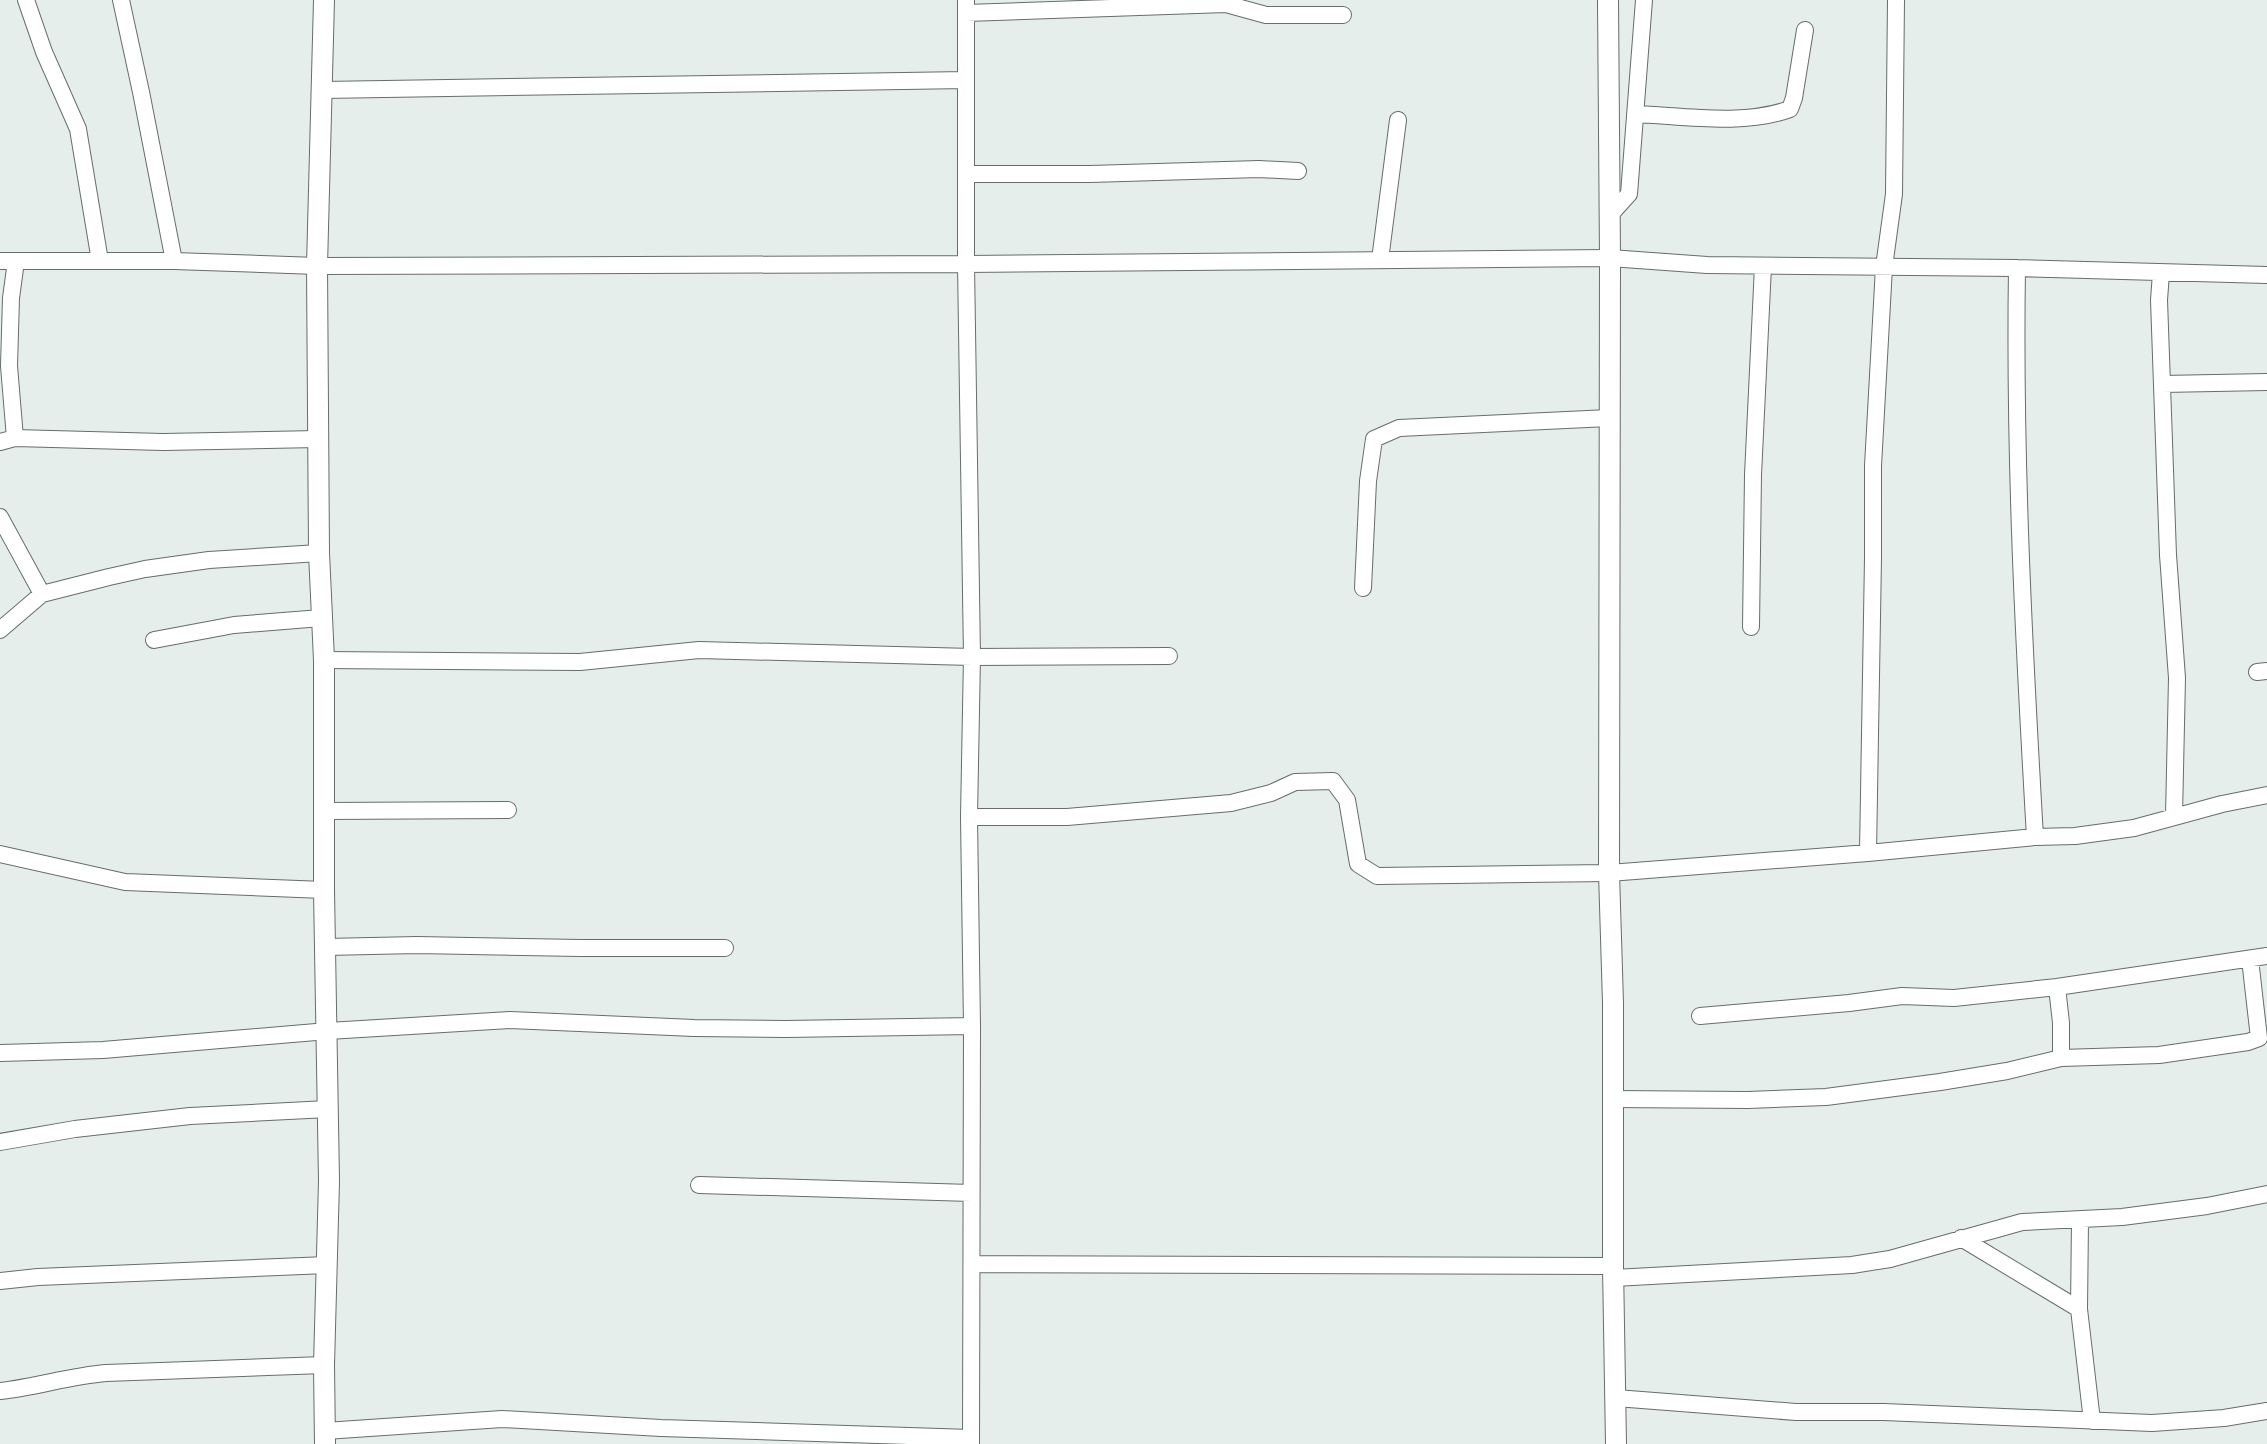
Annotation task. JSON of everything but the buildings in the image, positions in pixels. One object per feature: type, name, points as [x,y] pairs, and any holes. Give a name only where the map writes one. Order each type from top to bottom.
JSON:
[{"type":"street","points":[[26,0],[44,52],[78,129],[100,261]]},
{"type":"street","points":[[124,0],[174,261]]},
{"type":"street","points":[[324,0],[317,266],[319,552],[324,660],[324,890],[330,1181],[324,1365],[325,1438],[502,1420],[971,1441],[972,1026],[969,817],[972,657],[966,264],[966,7],[1226,4],[1266,15],[1343,15]]},
{"type":"street","points":[[1608,0],[1610,215],[1609,874],[1616,1444]]},
{"type":"street","points":[[1610,215],[1629,194],[1644,0]]},
{"type":"street","points":[[1868,854],[1873,466],[1884,267],[1894,194],[1896,0]]},
{"type":"street","points":[[1636,114],[1750,118],[1790,110],[1794,98],[1805,30]]},
{"type":"street","points":[[322,90],[966,80]]},
{"type":"street","points":[[1380,260],[1398,120]]},
{"type":"street","points":[[966,174],[1090,174],[1259,168],[1298,171]]},
{"type":"street","points":[[318,439],[163,442],[7,440],[11,298],[8,261],[174,261],[317,266],[966,264],[1610,258],[1763,266],[2017,268],[2267,275]]},
{"type":"street","points":[[1751,627],[1753,475],[1763,266]]},
{"type":"street","points":[[2017,268],[2015,389],[2022,596],[2035,837]]},
{"type":"street","points":[[2161,272],[2159,300],[2168,555],[2177,678],[2174,816]]},
{"type":"street","points":[[2162,384],[2267,382]]},
{"type":"street","points":[[1362,588],[1368,481],[1374,439],[1399,428],[1609,418]]},
{"type":"street","points":[[0,516],[42,594]]},
{"type":"street","points":[[0,630],[42,594],[145,569],[209,560],[319,552]]},
{"type":"street","points":[[154,640],[234,625],[321,618]]},
{"type":"street","points":[[324,660],[405,659],[580,662],[699,650],[972,657],[1169,656]]},
{"type":"street","points":[[969,817],[1067,816],[1231,803],[1271,792],[1295,782],[1333,781],[1348,800],[1358,864],[1377,876],[1609,874],[1868,854],[2035,837],[2109,833],[2267,795]]},
{"type":"street","points":[[324,811],[508,810]]},
{"type":"street","points":[[0,854],[125,882],[324,890]]},
{"type":"street","points":[[325,947],[417,945],[724,948]]},
{"type":"street","points":[[1700,1016],[1849,1003],[1902,996],[1954,998],[2057,987],[2267,956]]},
{"type":"street","points":[[1612,1099],[1748,1100],[1826,1098],[2007,1071],[2061,1058],[2159,1055],[2248,1042],[2258,1038],[2250,959]]},
{"type":"street","points":[[2057,987],[2061,1023],[2061,1058]]},
{"type":"street","points":[[0,1053],[103,1050],[328,1031],[510,1020],[722,1028],[972,1026]]},
{"type":"street","points":[[0,1142],[75,1129],[190,1116],[328,1109]]},
{"type":"street","points":[[699,1185],[971,1193]]},
{"type":"street","points":[[972,1264],[1613,1272],[1852,1265],[1890,1259],[2022,1222],[2046,1220],[2080,1221],[2208,1206],[2267,1194]]},
{"type":"street","points":[[2080,1221],[2079,1308],[2092,1421]]},
{"type":"street","points":[[1961,1238],[2079,1308]]},
{"type":"street","points":[[0,1281],[38,1277],[327,1265]]},
{"type":"street","points":[[0,1391],[29,1388],[74,1376],[106,1373],[324,1365]]},
{"type":"street","points":[[1616,1398],[1796,1412],[1884,1412],[2152,1423],[2224,1418],[2267,1411]]}]
